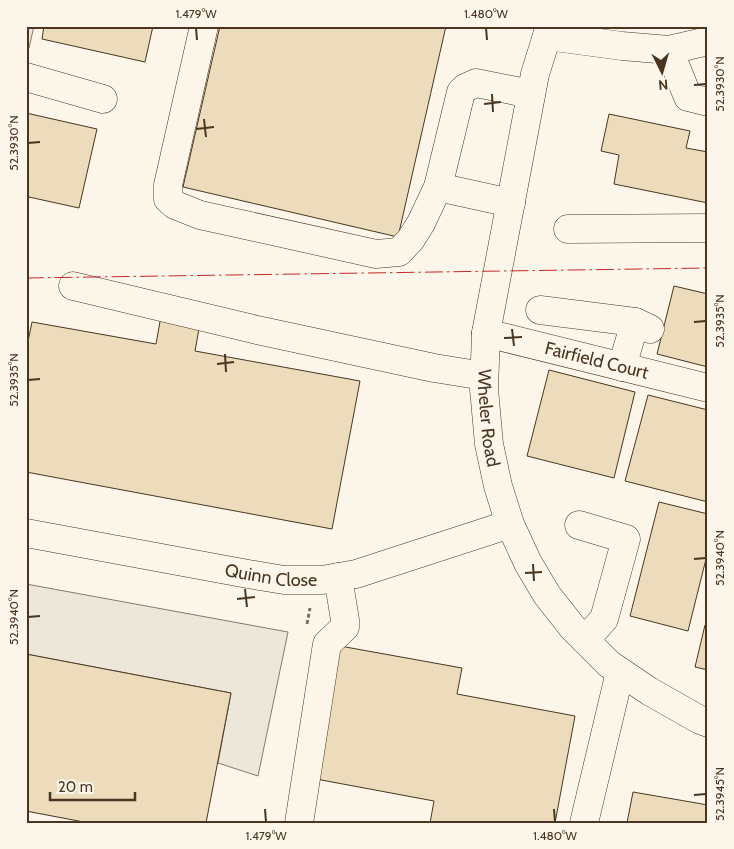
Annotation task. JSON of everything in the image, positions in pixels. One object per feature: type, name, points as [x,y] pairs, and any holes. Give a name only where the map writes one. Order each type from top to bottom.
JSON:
[{"type":"street","points":[[204,26],[168,185],[168,199],[175,205],[200,216],[376,254],[399,252],[411,239],[421,223],[438,187],[460,92],[476,83],[531,94]]},
{"type":"street","points":[[549,31],[622,46],[669,50],[708,41]]},
{"type":"street","name":"Wheler Road","points":[[549,31],[535,74],[486,334],[484,389],[489,444],[498,486],[510,524],[528,563],[547,595],[573,628],[609,664],[620,672],[649,691],[708,723]]},
{"type":"street","points":[[669,50],[688,98],[708,102]]},
{"type":"street","points":[[26,77],[103,99]]},
{"type":"street","points":[[438,187],[510,204]]},
{"type":"street","points":[[568,229],[708,228]]},
{"type":"street","points":[[74,286],[294,338],[434,368],[484,376]]},
{"type":"street","points":[[540,310],[643,325],[622,367]]},
{"type":"street","name":"Fairfield Court","points":[[486,334],[708,388]]},
{"type":"street","name":"Quinn Close","points":[[26,533],[284,580],[322,580],[356,574],[510,524]]},
{"type":"street","points":[[579,525],[626,538],[604,618],[585,640]]},
{"type":"street","points":[[299,823],[327,644],[345,628],[338,578]]},
{"type":"street","points":[[584,823],[620,672]]},
{"type":"shaded area","points":[[26,26],[34,26],[29,48],[26,47]]},
{"type":"shaded area","points":[[26,584],[288,632],[258,776],[218,763],[231,693],[26,654]]},
{"type":"building","points":[[44,26],[153,26],[145,62],[42,39]]},
{"type":"building","points":[[220,26],[446,26],[398,237],[183,187]]},
{"type":"building","points":[[26,113],[97,129],[79,208],[29,197],[26,207]]},
{"type":"building","points":[[609,114],[690,131],[686,148],[708,152],[708,203],[614,184],[619,155],[601,151]]},
{"type":"building","points":[[674,286],[708,294],[708,367],[657,354]]},
{"type":"building","points":[[161,316],[200,323],[195,351],[360,381],[332,529],[26,472],[26,351],[32,322],[156,344]]},
{"type":"building","points":[[549,370],[635,392],[614,478],[527,456]]},
{"type":"building","points":[[648,395],[708,410],[708,502],[625,481]]},
{"type":"building","points":[[659,502],[708,514],[708,551],[688,631],[630,616]]},
{"type":"building","points":[[705,625],[708,626],[708,670],[695,667]]},
{"type":"building","points":[[340,646],[462,668],[457,694],[575,716],[555,823],[430,823],[434,801],[316,779]]},
{"type":"building","points":[[26,654],[231,693],[206,823],[89,823],[26,811]]},
{"type":"building","points":[[633,792],[708,805],[708,823],[627,823]]},
{"type":"power","points":[[26,278],[708,268]]}]
